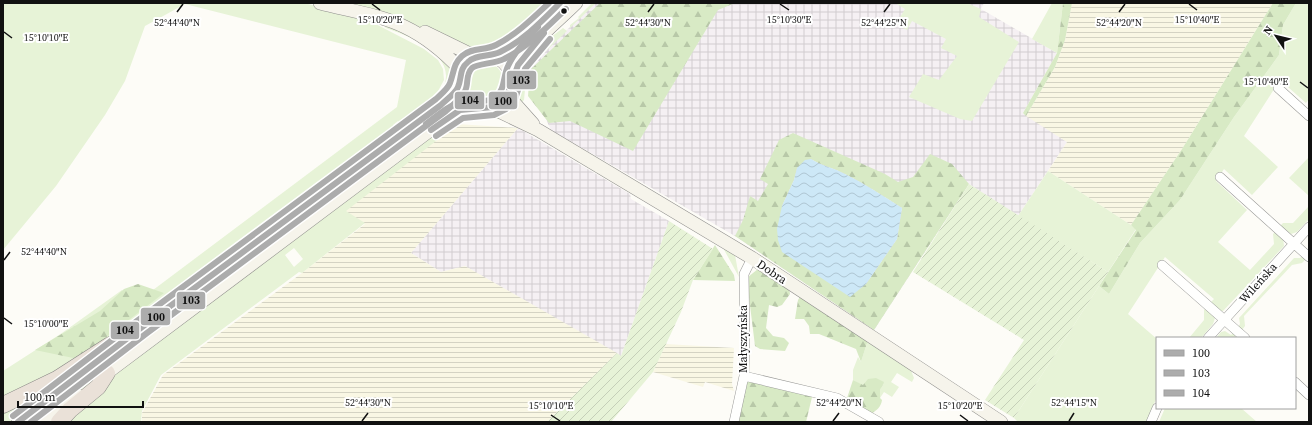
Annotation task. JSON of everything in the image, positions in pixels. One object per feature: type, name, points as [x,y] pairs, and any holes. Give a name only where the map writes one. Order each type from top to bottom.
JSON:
[{"type":"highway","points":[[3,405],[69,373],[110,345],[127,338]]},
{"type":"highway","points":[[60,422],[70,410],[98,388],[107,373]]},
{"type":"main road","points":[[320,3],[393,22],[431,35],[468,52],[486,56],[504,64],[511,79]]},
{"type":"main road","points":[[478,108],[465,101],[458,88],[458,79],[461,70],[466,63],[486,56],[524,35],[560,3]]},
{"type":"main road","points":[[41,422],[449,116],[464,109],[492,108],[501,104],[508,96],[511,88],[511,79],[515,69],[528,51],[576,3]]},
{"type":"main road","points":[[406,27],[444,53],[461,70]]},
{"type":"main road","points":[[18,422],[91,368],[127,338],[372,157],[436,108],[458,88]]},
{"type":"main road","name":"Dobra","points":[[508,96],[538,130]]},
{"type":"main road","name":"Dobra","points":[[492,108],[538,130],[752,258],[1001,422]]},
{"type":"street","points":[[1278,88],[1309,116]]},
{"type":"street","points":[[1220,176],[1309,257]]},
{"type":"street","name":"Wileńska","points":[[1209,337],[1309,227]]},
{"type":"street","name":"Małyszyńska","points":[[734,422],[744,376],[746,339],[743,284],[745,269],[752,258]]},
{"type":"street","points":[[1162,265],[1244,337]]},
{"type":"street","points":[[744,376],[800,388],[836,398],[864,418],[879,422]]},
{"type":"street","points":[[1296,383],[1309,395]]},
{"type":"street","points":[[1151,422],[1157,409]]},
{"type":"shaded area","points":[[596,3],[984,3],[981,9],[1057,53],[1023,113],[1067,142],[1018,216],[969,184],[874,330],[735,236],[551,130],[531,87],[529,65]]},
{"type":"shaded area","points":[[1072,3],[1273,3],[1182,149],[1131,225],[1048,171],[1067,142],[1026,116],[1055,67],[1065,40]]},
{"type":"shaded area","points":[[457,124],[518,128],[411,253],[441,272],[465,266],[617,353],[547,422],[142,422],[142,413],[163,375],[302,273],[365,224],[345,211]]},
{"type":"shaded area","points":[[518,128],[630,194],[631,199],[669,221],[621,356],[465,266],[441,272],[411,253]]},
{"type":"shaded area","points":[[666,344],[734,348],[732,384],[734,391],[705,382],[703,387],[653,372]]},
{"type":"green space","points":[[3,3],[304,3],[364,18],[424,49],[438,60],[443,69],[444,80],[437,93],[441,99],[434,98],[399,123],[398,121],[393,125],[394,127],[384,135],[385,136],[376,148],[271,238],[442,110],[454,127],[346,211],[365,223],[302,273],[299,272],[161,375],[142,411],[141,422],[3,422],[3,371],[62,333],[122,290],[133,305],[397,107],[406,60],[185,4],[145,26],[125,81],[105,115],[56,186],[3,250]],"holes":[[[294,248],[303,259],[294,267],[285,255]]]},
{"type":"green space","points":[[336,3],[553,3],[535,21],[494,47],[484,45],[468,49],[406,21]]},
{"type":"green space","points":[[566,3],[569,3],[513,62],[505,54]]},
{"type":"green space","points":[[592,3],[595,4],[570,28],[570,25],[579,18],[578,17]]},
{"type":"green space","points":[[600,3],[735,3],[718,10],[633,151],[570,121],[549,123],[528,96],[530,70]]},
{"type":"green space","points":[[895,3],[967,3],[981,9],[979,17],[1019,42],[972,121],[960,119],[909,97],[923,74],[939,80],[957,56],[941,48],[946,39],[912,21],[907,30],[896,24],[905,9]]},
{"type":"green space","points":[[1052,3],[1063,3],[1057,53],[1032,39]]},
{"type":"green space","points":[[1063,3],[1072,3],[1065,40],[1055,67],[1026,116],[1023,113],[1057,53]]},
{"type":"green space","points":[[1273,3],[1296,3],[1283,25],[1279,55],[1234,117],[1180,200],[1140,243],[1109,294],[1099,286],[1136,230],[1131,225],[1182,149]]},
{"type":"green space","points":[[1296,3],[1309,3],[1309,99],[1306,103],[1280,80],[1244,136],[1278,167],[1252,195],[1224,169],[1216,181],[1247,210],[1218,242],[1250,270],[1274,244],[1273,234],[1276,231],[1283,238],[1284,246],[1223,311],[1220,311],[1210,303],[1214,299],[1165,257],[1128,314],[1156,338],[1156,399],[1146,422],[1018,422],[1014,418],[1099,286],[1109,294],[1140,243],[1180,200],[1234,117],[1279,55],[1283,25]]},
{"type":"green space","points":[[383,24],[402,31],[418,42],[386,28]]},
{"type":"green space","points":[[563,28],[567,31],[527,69],[524,100],[521,103],[517,99],[517,95],[521,69],[538,47]]},
{"type":"green space","points":[[432,51],[448,62],[450,76],[445,93],[442,97],[441,92],[446,80],[445,68],[440,59]]},
{"type":"green space","points":[[480,62],[488,62],[498,67],[502,74],[502,88],[498,95],[488,100],[480,100],[470,95],[468,92],[465,85],[465,77],[470,67],[473,65]]},
{"type":"green space","points":[[464,114],[486,114],[506,119],[459,118]]},
{"type":"green space","points":[[793,133],[885,174],[898,182],[913,177],[930,154],[952,164],[969,184],[874,330],[735,236],[743,220],[750,196],[758,201],[768,184],[760,179],[779,140]],"holes":[[[811,159],[841,172],[874,190],[902,208],[897,239],[866,284],[782,206],[794,180],[797,168]]]},
{"type":"green space","points":[[1309,157],[1309,196],[1289,178]]},
{"type":"green space","points":[[1048,171],[1136,229],[1108,272],[1018,216]]},
{"type":"green space","points":[[969,184],[1108,272],[1014,418],[985,400],[1024,340],[913,272]]},
{"type":"green space","points":[[1309,206],[1309,219],[1297,232],[1291,234],[1280,226],[1283,223],[1293,223]]},
{"type":"green space","points":[[669,221],[713,249],[693,280],[681,312],[653,372],[611,422],[547,422],[617,353],[621,356]]},
{"type":"green space","points":[[715,245],[734,275],[735,281],[693,280]]},
{"type":"green space","points":[[722,246],[735,255],[739,277]]},
{"type":"green space","points":[[1302,256],[1306,259],[1302,263],[1292,265],[1244,316],[1245,326],[1242,330],[1238,327],[1240,324],[1239,318],[1294,258],[1300,258]]},
{"type":"green space","points":[[758,269],[789,287],[790,294],[782,305],[777,307],[769,305],[766,328],[773,336],[784,338],[789,343],[785,351],[760,349],[755,346],[747,281],[748,277]]},
{"type":"green space","points":[[138,284],[164,293],[78,359],[35,350],[100,311],[124,289]]},
{"type":"green space","points":[[801,295],[868,340],[861,362],[856,349],[819,334],[810,334],[809,326],[804,319],[795,319],[798,300]]},
{"type":"green space","points":[[1206,308],[1215,318],[1213,324],[1202,337],[1190,337],[1204,320],[1204,310]]},
{"type":"green space","points":[[1225,331],[1231,335],[1233,333],[1236,336],[1217,337],[1221,332]]},
{"type":"green space","points":[[868,340],[910,368],[914,378],[912,382],[897,373],[891,382],[899,387],[892,397],[884,392],[880,398],[880,390],[883,382],[863,386],[853,380],[853,370],[858,357],[861,362]]},
{"type":"green space","points":[[876,378],[884,382],[880,390],[880,398],[882,400],[880,406],[875,411],[871,414],[846,401],[853,380],[863,385],[868,379]]},
{"type":"green space","points":[[748,380],[813,393],[806,422],[738,422]]},
{"type":"green space","points":[[1165,409],[1242,409],[1257,422],[1159,422]]},
{"type":"water","points":[[811,159],[841,172],[874,190],[902,208],[897,239],[866,284],[850,297],[782,252],[778,240],[777,229],[782,206],[794,180],[797,168],[805,160]]},
{"type":"transit line","name":"104","points":[[13,416],[137,321],[436,99],[446,90],[455,65],[462,56],[470,51],[492,47],[503,41],[524,26],[549,3]]},
{"type":"transit line","name":"100","points":[[18,422],[142,327],[441,105],[457,89],[463,68],[471,59],[496,54],[517,42],[560,3]]},
{"type":"transit line","name":"103","points":[[31,422],[147,333],[446,111],[465,91],[468,77],[472,68],[478,65],[500,61],[521,49],[566,9]]},
{"type":"transit line","name":"104","points":[[426,124],[453,105],[463,101],[480,101],[496,97],[501,91],[506,70],[514,55],[538,27]]},
{"type":"transit line","name":"100","points":[[431,130],[460,110],[493,107],[501,103],[507,96],[518,65],[544,33]]},
{"type":"transit line","name":"103","points":[[436,136],[463,118],[494,115],[506,109],[515,99],[525,69],[550,39]]}]
